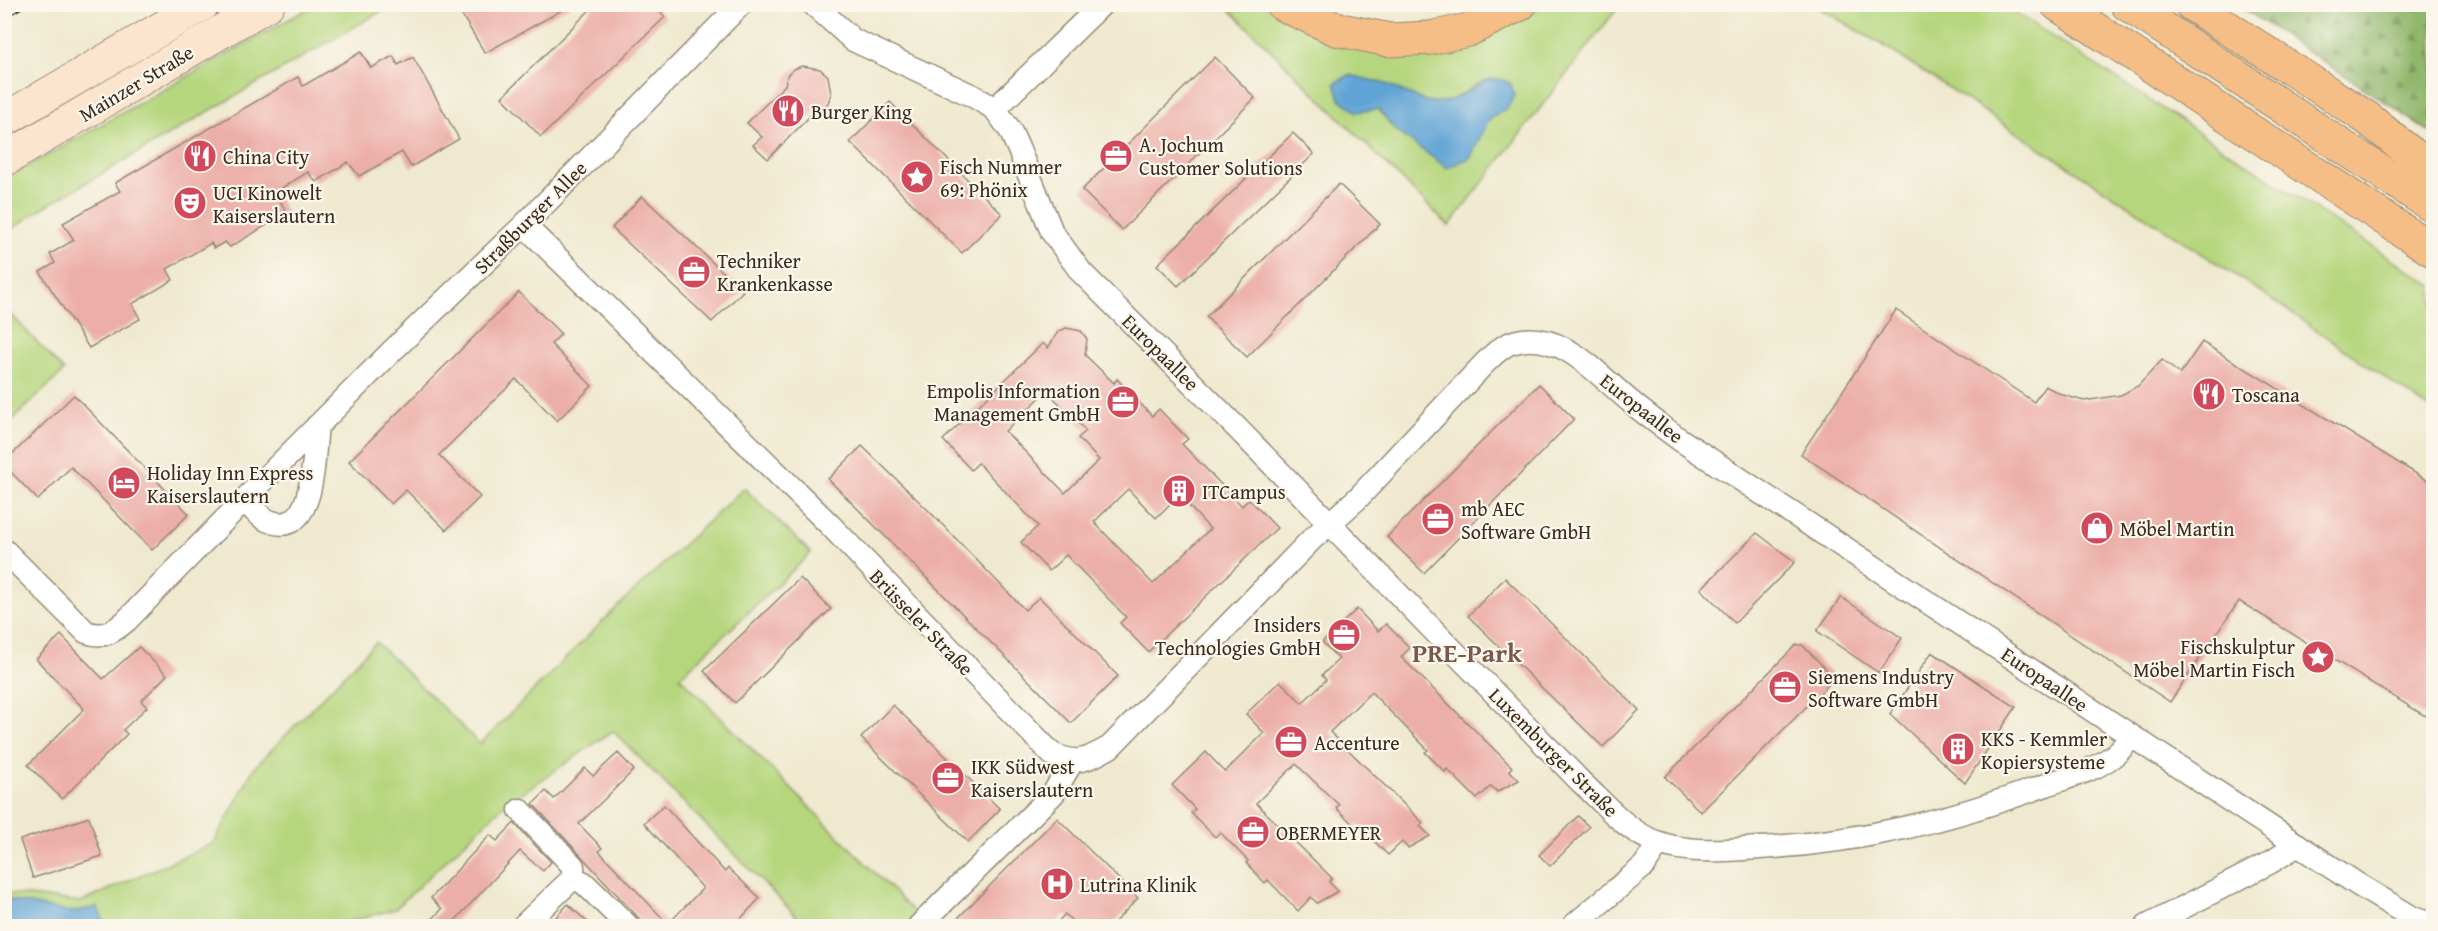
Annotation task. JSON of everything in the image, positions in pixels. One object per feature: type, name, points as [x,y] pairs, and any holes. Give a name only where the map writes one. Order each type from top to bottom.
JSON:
[{"type":"highway","points":[[1282,4],[1336,29],[1389,40],[1431,38],[1468,30],[1520,4]]},
{"type":"highway","points":[[1322,4],[1354,16],[1391,22],[1441,17],[1476,4]]},
{"type":"highway","points":[[2057,4],[2433,251]]},
{"type":"highway","points":[[2127,4],[2433,207]]},
{"type":"highway","points":[[2191,4],[2367,118],[2433,172]]},
{"type":"main road","name":"Mainzer Straße","points":[[4,120],[202,4]]},
{"type":"main road","name":"Mainzer Straße","points":[[4,160],[268,4]]},
{"type":"street","name":"Straßburger Allee","points":[[4,550],[86,632],[98,636],[106,635],[126,621],[317,426],[524,225],[741,4]]},
{"type":"street","name":"Europaallee","points":[[813,4],[853,40],[973,96],[995,109],[1010,130],[1052,232],[1081,272],[1330,523],[1358,498],[1497,352],[1512,343],[1536,340],[1556,345],[1579,357],[1632,404],[1679,439],[2298,845],[2413,918],[2433,925]]},
{"type":"street","points":[[995,109],[1102,4]]},
{"type":"street","name":"Brüsseler Straße","points":[[524,225],[829,525],[1052,754],[1072,762]]},
{"type":"street","points":[[244,500],[267,521],[282,524],[295,520],[305,508],[310,492],[317,426]]},
{"type":"street","points":[[919,927],[1053,794],[1072,762],[1094,756],[1110,747],[1330,523]]},
{"type":"street","name":"Luxemburger Straße","points":[[1330,523],[1581,782],[1636,832],[1659,843],[1686,850],[1744,849],[1809,845],[1877,835],[2003,801],[2090,769],[2112,756],[2132,737]]},
{"type":"street","points":[[520,810],[573,866],[573,878],[523,927]]},
{"type":"street","points":[[1573,927],[1644,866],[1659,843]]},
{"type":"street","points":[[2147,927],[2271,862],[2298,845]]},
{"type":"street","points":[[573,878],[584,883],[628,927]]},
{"type":"green space","points":[[314,5],[389,5],[41,209],[5,234],[5,179]]},
{"type":"green space","points":[[1225,5],[1271,5],[1323,35],[1531,13],[1543,5],[1620,5],[1449,226]]},
{"type":"green space","points":[[1814,5],[2004,5],[2433,286],[2433,411],[2273,300],[1881,44]]},
{"type":"green space","points":[[2238,5],[2433,5],[2433,134]]},
{"type":"green space","points":[[5,308],[64,371],[5,427]]},
{"type":"green space","points":[[744,488],[811,553],[680,677],[928,926],[806,926],[613,731],[502,807],[395,909],[334,926],[5,926],[5,893],[81,902],[214,843],[254,768],[376,642],[480,744],[614,610]]},
{"type":"water","points":[[1349,75],[1386,84],[1431,102],[1456,98],[1477,84],[1492,79],[1510,83],[1515,95],[1508,107],[1489,120],[1470,158],[1447,168],[1395,130],[1378,109],[1357,112],[1340,99],[1335,83]]},
{"type":"water","points":[[5,899],[70,912],[97,907],[104,921],[98,926],[5,926]]},
{"type":"building","points":[[455,4],[573,4],[485,53]]},
{"type":"building","points":[[596,4],[653,4],[665,17],[541,137],[502,97]]},
{"type":"building","name":"UCI Kinowelt Kaiserslautern","points":[[361,52],[371,68],[393,56],[398,65],[413,57],[459,139],[411,167],[402,152],[359,176],[348,162],[316,182],[308,172],[275,192],[287,213],[230,247],[225,242],[214,248],[211,243],[167,269],[173,280],[132,304],[140,319],[89,348],[40,272],[55,263],[50,254],[74,240],[63,223],[120,191],[115,183],[298,77],[303,86]]},
{"type":"building","points":[[1215,57],[1255,98],[1122,230],[1082,190]]},
{"type":"building","name":"Burger King","points":[[802,66],[820,69],[828,76],[831,94],[828,103],[814,112],[768,159],[753,145],[762,137],[747,123],[785,85],[787,76],[794,69]]},
{"type":"building","points":[[890,102],[1002,214],[962,253],[850,142]]},
{"type":"building","points":[[1293,133],[1314,154],[1178,286],[1157,265]]},
{"type":"building","points":[[1339,184],[1380,224],[1247,357],[1206,317]]},
{"type":"building","points":[[642,196],[743,291],[712,322],[612,228]]},
{"type":"building","points":[[519,292],[561,334],[551,344],[592,386],[557,421],[516,379],[439,455],[480,497],[446,530],[406,490],[391,504],[349,461]]},
{"type":"building","name":"Möbel Martin","points":[[1896,310],[2034,402],[2045,386],[2063,395],[2084,401],[2121,395],[2138,386],[2162,360],[2180,374],[2202,342],[2433,484],[2433,721],[2239,601],[2170,702],[1801,454]]},
{"type":"building","name":"ITCampus","points":[[1066,328],[1081,331],[1087,339],[1085,355],[1114,383],[1117,379],[1152,416],[1159,409],[1188,439],[1182,444],[1242,506],[1249,499],[1277,528],[1148,652],[1120,623],[1126,617],[1066,555],[1049,571],[1021,542],[1038,526],[978,463],[971,470],[943,440],[1043,343],[1048,348],[1058,332]],"holes":[[[1047,391],[1086,431],[1078,438],[1099,460],[1065,493],[1005,431]],[[1128,489],[1156,518],[1179,495],[1210,529],[1153,584],[1094,522]]]},
{"type":"building","points":[[1539,384],[1574,419],[1424,573],[1387,537]]},
{"type":"building","name":"Holiday Inn Express Kaiserslautern","points":[[74,395],[189,514],[152,550],[71,467],[38,500],[4,465],[4,462]]},
{"type":"building","points":[[862,446],[1025,610],[1039,597],[1118,676],[1071,723],[828,479]]},
{"type":"building","points":[[1757,533],[1795,562],[1735,623],[1701,589]]},
{"type":"building","points":[[800,578],[831,609],[735,703],[704,671]]},
{"type":"building","points":[[1505,578],[1639,710],[1603,747],[1468,616]]},
{"type":"building","points":[[1841,597],[1902,638],[1879,673],[1817,631]]},
{"type":"building","points":[[1357,609],[1378,631],[1386,624],[1410,648],[1401,657],[1512,767],[1509,770],[1519,780],[1497,792],[1491,786],[1477,799],[1447,769],[1445,772],[1425,752],[1428,750],[1371,692],[1330,732],[1423,823],[1420,826],[1430,836],[1408,848],[1402,842],[1388,855],[1358,825],[1356,827],[1336,808],[1339,805],[1296,764],[1256,803],[1332,878],[1329,882],[1338,891],[1317,903],[1311,897],[1298,911],[1268,880],[1265,883],[1246,863],[1248,861],[1220,832],[1215,837],[1191,813],[1195,809],[1172,785],[1206,752],[1225,772],[1264,733],[1246,714],[1280,681],[1302,703],[1326,680],[1322,675],[1339,659],[1322,642]]},
{"type":"building","points":[[61,635],[103,679],[139,647],[167,675],[141,701],[147,707],[123,730],[127,734],[62,799],[28,765],[84,709],[36,659]]},
{"type":"building","points":[[1796,645],[1802,645],[1835,678],[1701,812],[1665,777]]},
{"type":"building","name":"KKS - Kemmler Kopiersysteme","points":[[1932,652],[2016,707],[1965,783],[1890,714]]},
{"type":"building","points":[[893,705],[1000,809],[968,842],[861,738]]},
{"type":"building","points":[[618,753],[634,770],[579,824],[602,848],[599,851],[668,924],[703,888],[644,823],[664,805],[725,872],[728,868],[760,898],[733,927],[647,927],[533,804],[546,791],[554,799],[585,768],[593,776]]},
{"type":"building","points":[[1578,816],[1589,827],[1550,866],[1539,855]]},
{"type":"building","points":[[89,817],[102,856],[33,878],[20,840]]},
{"type":"building","name":"Lutrina Klinik","points":[[1057,818],[1138,898],[1110,927],[1078,927],[1065,914],[1053,927],[949,927]]},
{"type":"building","points":[[514,823],[551,862],[543,871],[520,851],[449,927],[425,927],[442,909],[431,898],[490,835],[497,841]]},
{"type":"building","points":[[568,904],[574,910],[593,927],[547,927]]},
{"type":"railway","points":[[4,15],[23,4]]},
{"type":"place","name":"Burger King","points":[[788,111]]},
{"type":"place","name":"China City","points":[[200,156]]},
{"type":"place","name":"A. Jochum Customer Solutions","points":[[1116,156]]},
{"type":"place","name":"Fisch Nummer 69: Phönix","points":[[917,177]]},
{"type":"place","name":"UCI Kinowelt Kaiserslautern","points":[[190,203]]},
{"type":"place","name":"Techniker Krankenkasse","points":[[694,272]]},
{"type":"place","name":"Toscana","points":[[2209,394]]},
{"type":"place","name":"Empolis Information Management GmbH","points":[[1123,402]]},
{"type":"place","name":"Holiday Inn Express Kaiserslautern","points":[[124,483]]},
{"type":"place","name":"ITCampus","points":[[1179,491]]},
{"type":"place","name":"mb AEC Software GmbH","points":[[1438,519]]},
{"type":"place","name":"Möbel Martin","points":[[2097,528]]},
{"type":"place","name":"Insiders Technologies GmbH","points":[[1344,635]]},
{"type":"place","name":"Fischskulptur Möbel Martin Fisch","points":[[2318,657]]},
{"type":"place","name":"Siemens Industry Software GmbH","points":[[1785,687]]},
{"type":"place","name":"Accenture","points":[[1291,742]]},
{"type":"place","name":"KKS - Kemmler Kopiersysteme","points":[[1958,749]]},
{"type":"place","name":"IKK Südwest Kaiserslautern","points":[[948,778]]},
{"type":"place","name":"OBERMEYER","points":[[1253,832]]},
{"type":"place","name":"Lutrina Klinik","points":[[1057,884]]},
{"type":"district","name":"PRE-Park","points":[[1467,652]]}]
